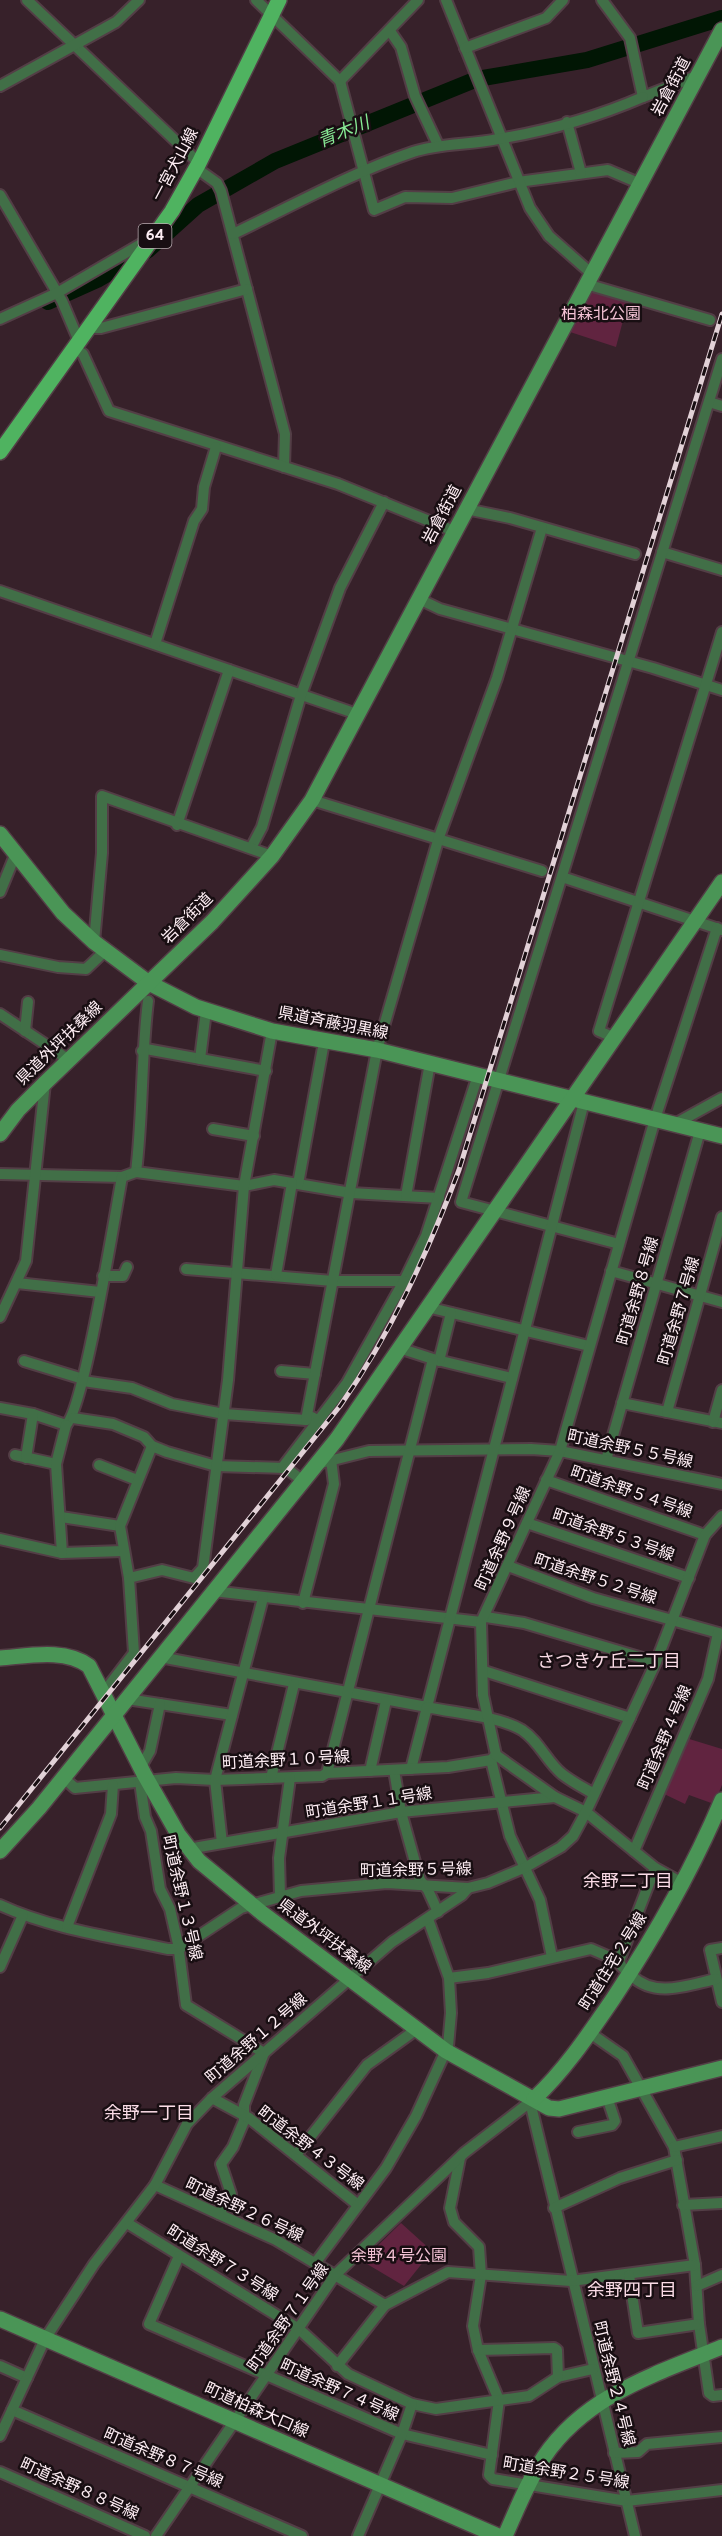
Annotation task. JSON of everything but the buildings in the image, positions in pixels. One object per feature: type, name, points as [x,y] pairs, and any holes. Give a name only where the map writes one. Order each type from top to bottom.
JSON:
[{"type":"main road","name":"一宮犬山線","points":[[0,452],[149,245],[197,165],[279,0]]},
{"type":"street","points":[[27,0],[217,183],[233,234],[285,434],[284,467]]},
{"type":"street","points":[[0,86],[116,22],[139,0]]},
{"type":"street","points":[[256,0],[340,81],[374,210],[405,197],[453,198],[518,182],[608,170],[641,184]]},
{"type":"street","points":[[340,81],[418,0]]},
{"type":"street","points":[[446,0],[518,182],[530,208],[543,228],[589,279],[710,320]]},
{"type":"street","points":[[465,48],[546,18],[563,0]]},
{"type":"street","points":[[602,0],[630,38],[644,96]]},
{"type":"street","name":"岩倉街道","points":[[148,983],[212,922],[272,856],[312,800],[421,600],[454,531],[722,30]]},
{"type":"street","points":[[390,31],[401,47],[415,96],[438,146]]},
{"type":"street","points":[[233,234],[363,172],[438,146],[457,146],[501,139],[567,122],[614,109],[699,75]]},
{"type":"street","points":[[567,122],[581,173]]},
{"type":"street","points":[[0,195],[57,293],[77,344],[109,411],[284,467],[384,502],[454,531]]},
{"type":"street","points":[[0,319],[57,293],[141,244],[149,245]]},
{"type":"street","points":[[88,327],[101,328],[247,289]]},
{"type":"street","points":[[619,1244],[461,1202],[722,359]]},
{"type":"street","points":[[709,402],[722,406]]},
{"type":"street","points":[[155,644],[194,521],[201,509],[204,487],[216,447]]},
{"type":"street","points":[[251,848],[266,817],[301,695],[340,588],[384,502]]},
{"type":"street","points":[[466,509],[510,518],[635,554]]},
{"type":"street","points":[[306,1420],[377,1050],[439,837],[497,678],[542,528]]},
{"type":"street","points":[[662,552],[722,570]]},
{"type":"street","points":[[0,591],[357,714]]},
{"type":"street","points":[[421,600],[440,609],[628,661],[722,690]]},
{"type":"street","points":[[615,1038],[599,1031],[722,632]]},
{"type":"street","points":[[177,825],[229,670]]},
{"type":"street","points":[[0,955],[58,967],[86,969],[99,946],[102,796],[177,825],[272,856]]},
{"type":"street","points":[[312,800],[439,837],[542,871]]},
{"type":"street","name":"県道斉藤羽黒線","points":[[0,834],[63,913],[99,946],[148,983],[206,1011],[272,1031],[377,1050],[722,1136]]},
{"type":"street","points":[[0,892],[15,853]]},
{"type":"street","points":[[562,877],[720,929]]},
{"type":"street","points":[[0,1851],[69,1783],[114,1714],[303,1481],[324,1462],[493,1212],[579,1100],[615,1038],[722,882]]},
{"type":"street","name":"町道余野９号線","points":[[552,1957],[540,1900],[510,1836],[502,1803],[483,1695],[483,1619],[560,1450],[655,1119],[720,929]]},
{"type":"street","name":"県道外坪扶桑線","points":[[0,1134],[18,1110],[148,983]]},
{"type":"street","points":[[136,1172],[140,1136],[142,1051],[148,1001]]},
{"type":"street","points":[[25,1031],[28,1002]]},
{"type":"street","points":[[200,1059],[206,1011]]},
{"type":"street","points":[[0,1014],[69,1060]]},
{"type":"street","points":[[129,1578],[162,1570],[195,1578],[203,1568],[224,1414],[244,1186],[272,1031]]},
{"type":"street","points":[[276,1275],[324,1042]]},
{"type":"street","points":[[142,1051],[146,1049],[266,1071]]},
{"type":"street","points":[[406,1196],[430,1063]]},
{"type":"street","points":[[282,1468],[320,1421],[359,1364],[404,1281],[426,1236],[478,1075]]},
{"type":"street","points":[[0,1317],[26,1261],[45,1083]]},
{"type":"street","points":[[675,1124],[722,1098]]},
{"type":"street","points":[[411,1769],[551,1226],[579,1100]]},
{"type":"street","points":[[213,1129],[254,1136]]},
{"type":"street","name":"町道余野８号線","points":[[606,1460],[700,1131]]},
{"type":"street","points":[[0,1174],[36,1174],[76,1178],[122,1177],[136,1172],[244,1186],[274,1180],[351,1193],[439,1198]]},
{"type":"street","points":[[62,1553],[56,1464],[83,1380],[122,1177]]},
{"type":"street","name":"町道余野７号線","points":[[667,1412],[722,1217]]},
{"type":"street","points":[[104,1276],[123,1276],[127,1267]]},
{"type":"street","points":[[186,1269],[333,1281],[404,1281]]},
{"type":"street","points":[[611,1271],[722,1302]]},
{"type":"street","points":[[17,1283],[100,1292]]},
{"type":"street","points":[[427,1307],[590,1347]]},
{"type":"street","points":[[327,1773],[410,1451],[451,1313]]},
{"type":"street","points":[[399,1348],[436,1360],[512,1378]]},
{"type":"street","points":[[24,1361],[83,1380],[132,1388],[172,1404],[224,1414],[306,1420],[312,1417],[320,1421]]},
{"type":"street","points":[[281,1371],[315,1374]]},
{"type":"street","points":[[622,1403],[718,1423],[722,1390]]},
{"type":"street","points":[[0,1408],[70,1421],[113,1424],[144,1437],[152,1446],[216,1466],[282,1468],[303,1481]]},
{"type":"street","points":[[33,1413],[20,1456],[56,1464]]},
{"type":"street","points":[[104,1692],[134,1653],[129,1578],[120,1526],[152,1446]]},
{"type":"street","name":"町道余野５５号線","points":[[324,1462],[369,1451],[560,1450],[722,1484]]},
{"type":"street","points":[[303,1603],[334,1484],[324,1462]]},
{"type":"street","points":[[99,1465],[137,1480]]},
{"type":"street","name":"町道余野５４号線","points":[[546,1480],[705,1535]]},
{"type":"street","points":[[705,1535],[722,1516]]},
{"type":"street","points":[[61,1517],[120,1526]]},
{"type":"street","name":"町道余野５３号線","points":[[527,1523],[689,1578]]},
{"type":"street","name":"町道余野５号線","points":[[179,1948],[241,1908],[280,1896],[301,1891],[387,1884],[468,1888],[488,1883],[526,1867],[561,1847],[573,1836],[586,1812],[656,1662],[674,1621],[705,1535]]},
{"type":"street","points":[[0,1539],[62,1553],[123,1551]]},
{"type":"street","name":"町道余野５２号線","points":[[508,1566],[593,1598],[720,1634]]},
{"type":"street","points":[[213,1591],[449,1620],[483,1619],[524,1623],[656,1662]]},
{"type":"street","points":[[222,1843],[215,1780],[263,1598]]},
{"type":"street","name":"町道余野４号線","points":[[634,1851],[708,1679],[720,1634]]},
{"type":"street","name":"県道外坪扶桑線","points":[[0,1658],[57,1655],[77,1659],[94,1671],[143,1777],[188,1849],[204,1865],[253,1904],[446,2051],[549,2108],[559,2109],[722,2068]]},
{"type":"street","points":[[160,1657],[294,1684],[427,1707],[486,1719],[520,1729],[541,1746],[544,1754],[562,1774],[594,1794]]},
{"type":"street","points":[[484,1671],[630,1718]]},
{"type":"street","points":[[271,1778],[294,1684]]},
{"type":"street","points":[[127,1699],[232,1715]]},
{"type":"street","points":[[370,1771],[386,1701]]},
{"type":"street","points":[[143,1777],[160,1704]]},
{"type":"street","points":[[493,1757],[555,1797],[586,1812],[655,1868],[684,1884]]},
{"type":"street","name":"町道余野１０号線","points":[[69,1783],[113,1785],[143,1777],[215,1780],[290,1778],[327,1773],[448,1767],[493,1757]]},
{"type":"street","points":[[394,1770],[401,1812],[423,1884],[438,1912]]},
{"type":"street","name":"町道余野１３号線","points":[[143,1777],[145,1817],[151,1831],[160,1889],[170,1909],[179,1948],[186,2006],[264,2053]]},
{"type":"street","points":[[280,1896],[281,1833],[290,1778]]},
{"type":"street","points":[[67,1927],[111,1814],[113,1785]]},
{"type":"street","name":"町道余野１１号線","points":[[188,1849],[401,1812],[555,1797]]},
{"type":"street","name":"町道住宅２号線","points":[[534,2099],[590,2033],[630,1973],[684,1884],[718,1817],[722,1800]]},
{"type":"street","points":[[619,1961],[655,1868]]},
{"type":"street","name":"町道余野１２号線","points":[[0,2436],[45,2339],[94,2264],[155,2185],[187,2124],[212,2098],[392,1942],[438,1912],[468,1888]]},
{"type":"street","points":[[0,1905],[25,1916],[67,1927],[168,1949],[179,1948]]},
{"type":"street","points":[[0,1967],[25,1916]]},
{"type":"street","points":[[316,2262],[386,2168],[416,2116],[446,2051],[451,2013],[449,1978],[428,1919]]},
{"type":"street","points":[[722,1948],[710,1950],[722,2002]]},
{"type":"street","points":[[449,1978],[488,1973],[591,1949],[619,1961],[621,1966],[647,1986],[664,1990],[716,1979]]},
{"type":"street","points":[[296,2155],[367,2066],[417,2030]]},
{"type":"street","points":[[590,2033],[623,2056],[674,2147],[695,2265],[699,2324],[709,2393],[713,2396],[722,2396]]},
{"type":"street","points":[[219,2214],[231,2194],[221,2164],[233,2147],[244,2117],[244,2105],[264,2053]]},
{"type":"street","points":[[578,2132],[612,2126],[615,2121],[607,2097]]},
{"type":"street","name":"町道余野４３号線","points":[[212,2098],[244,2117],[296,2155],[358,2205]]},
{"type":"street","name":"町道余野７１号線","points":[[156,2536],[335,2274],[460,2158],[534,2099]]},
{"type":"street","name":"町道余野２４号線","points":[[534,2099],[532,2110],[554,2208],[635,2536]]},
{"type":"street","points":[[674,2147],[722,2136]]},
{"type":"street","points":[[460,2158],[450,2208],[454,2222],[478,2247],[481,2275],[473,2326],[478,2350],[499,2400]]},
{"type":"street","points":[[554,2208],[620,2178],[677,2160]]},
{"type":"street","name":"町道余野２６号線","points":[[155,2185],[276,2240],[385,2305]]},
{"type":"street","points":[[684,2205],[722,2203]]},
{"type":"street","name":"町道余野７３号線","points":[[127,2223],[298,2329],[348,2374],[412,2404],[436,2409],[529,2396],[558,2377],[593,2369]]},
{"type":"street","name":"町道余野７４号線","points":[[179,2256],[149,2325],[402,2434],[492,2455]]},
{"type":"street","points":[[337,2366],[385,2305],[448,2272],[571,2281],[695,2265]]},
{"type":"street","points":[[628,2275],[638,2333],[699,2324]]},
{"type":"street","points":[[697,2286],[722,2275]]},
{"type":"street","name":"町道柏森大口線","points":[[0,2319],[498,2536]]},
{"type":"street","points":[[505,2536],[529,2484],[560,2436],[601,2401],[628,2386],[722,2347]]},
{"type":"street","points":[[478,2350],[554,2348],[558,2377]]},
{"type":"street","points":[[0,2366],[27,2378]]},
{"type":"street","name":"町道余野２５号線","points":[[499,2400],[489,2475],[493,2479],[627,2501],[722,2490]]},
{"type":"street","points":[[358,2536],[402,2434],[412,2404]]},
{"type":"street","name":"町道余野８７号線","points":[[12,2410],[303,2536]]},
{"type":"street","points":[[614,2453],[638,2452],[647,2444],[722,2438]]},
{"type":"street","name":"町道余野８８号線","points":[[0,2472],[145,2536]]},
{"type":"green space","name":"柏森北公園","points":[[589,289],[629,298],[616,347],[567,331]]},
{"type":"green space","points":[[686,1738],[722,1749],[722,1785],[714,1804],[689,1795],[685,1804],[662,1793]]},
{"type":"green space","name":"余野４号公園","points":[[401,2223],[432,2251],[404,2286],[362,2261]]},
{"type":"waterway","name":"青木川","points":[[48,302],[97,280],[148,250],[198,205],[275,161],[477,79],[587,60],[722,18]]},
{"type":"railway","points":[[0,1828],[340,1406],[376,1350],[407,1292],[459,1170],[722,314]]},
{"type":"district","name":"さつきケ丘二丁目","points":[[609,1662]]},
{"type":"district","name":"余野二丁目","points":[[628,1882]]},
{"type":"district","name":"余野一丁目","points":[[149,2114]]},
{"type":"district","name":"余野四丁目","points":[[632,2291]]}]
